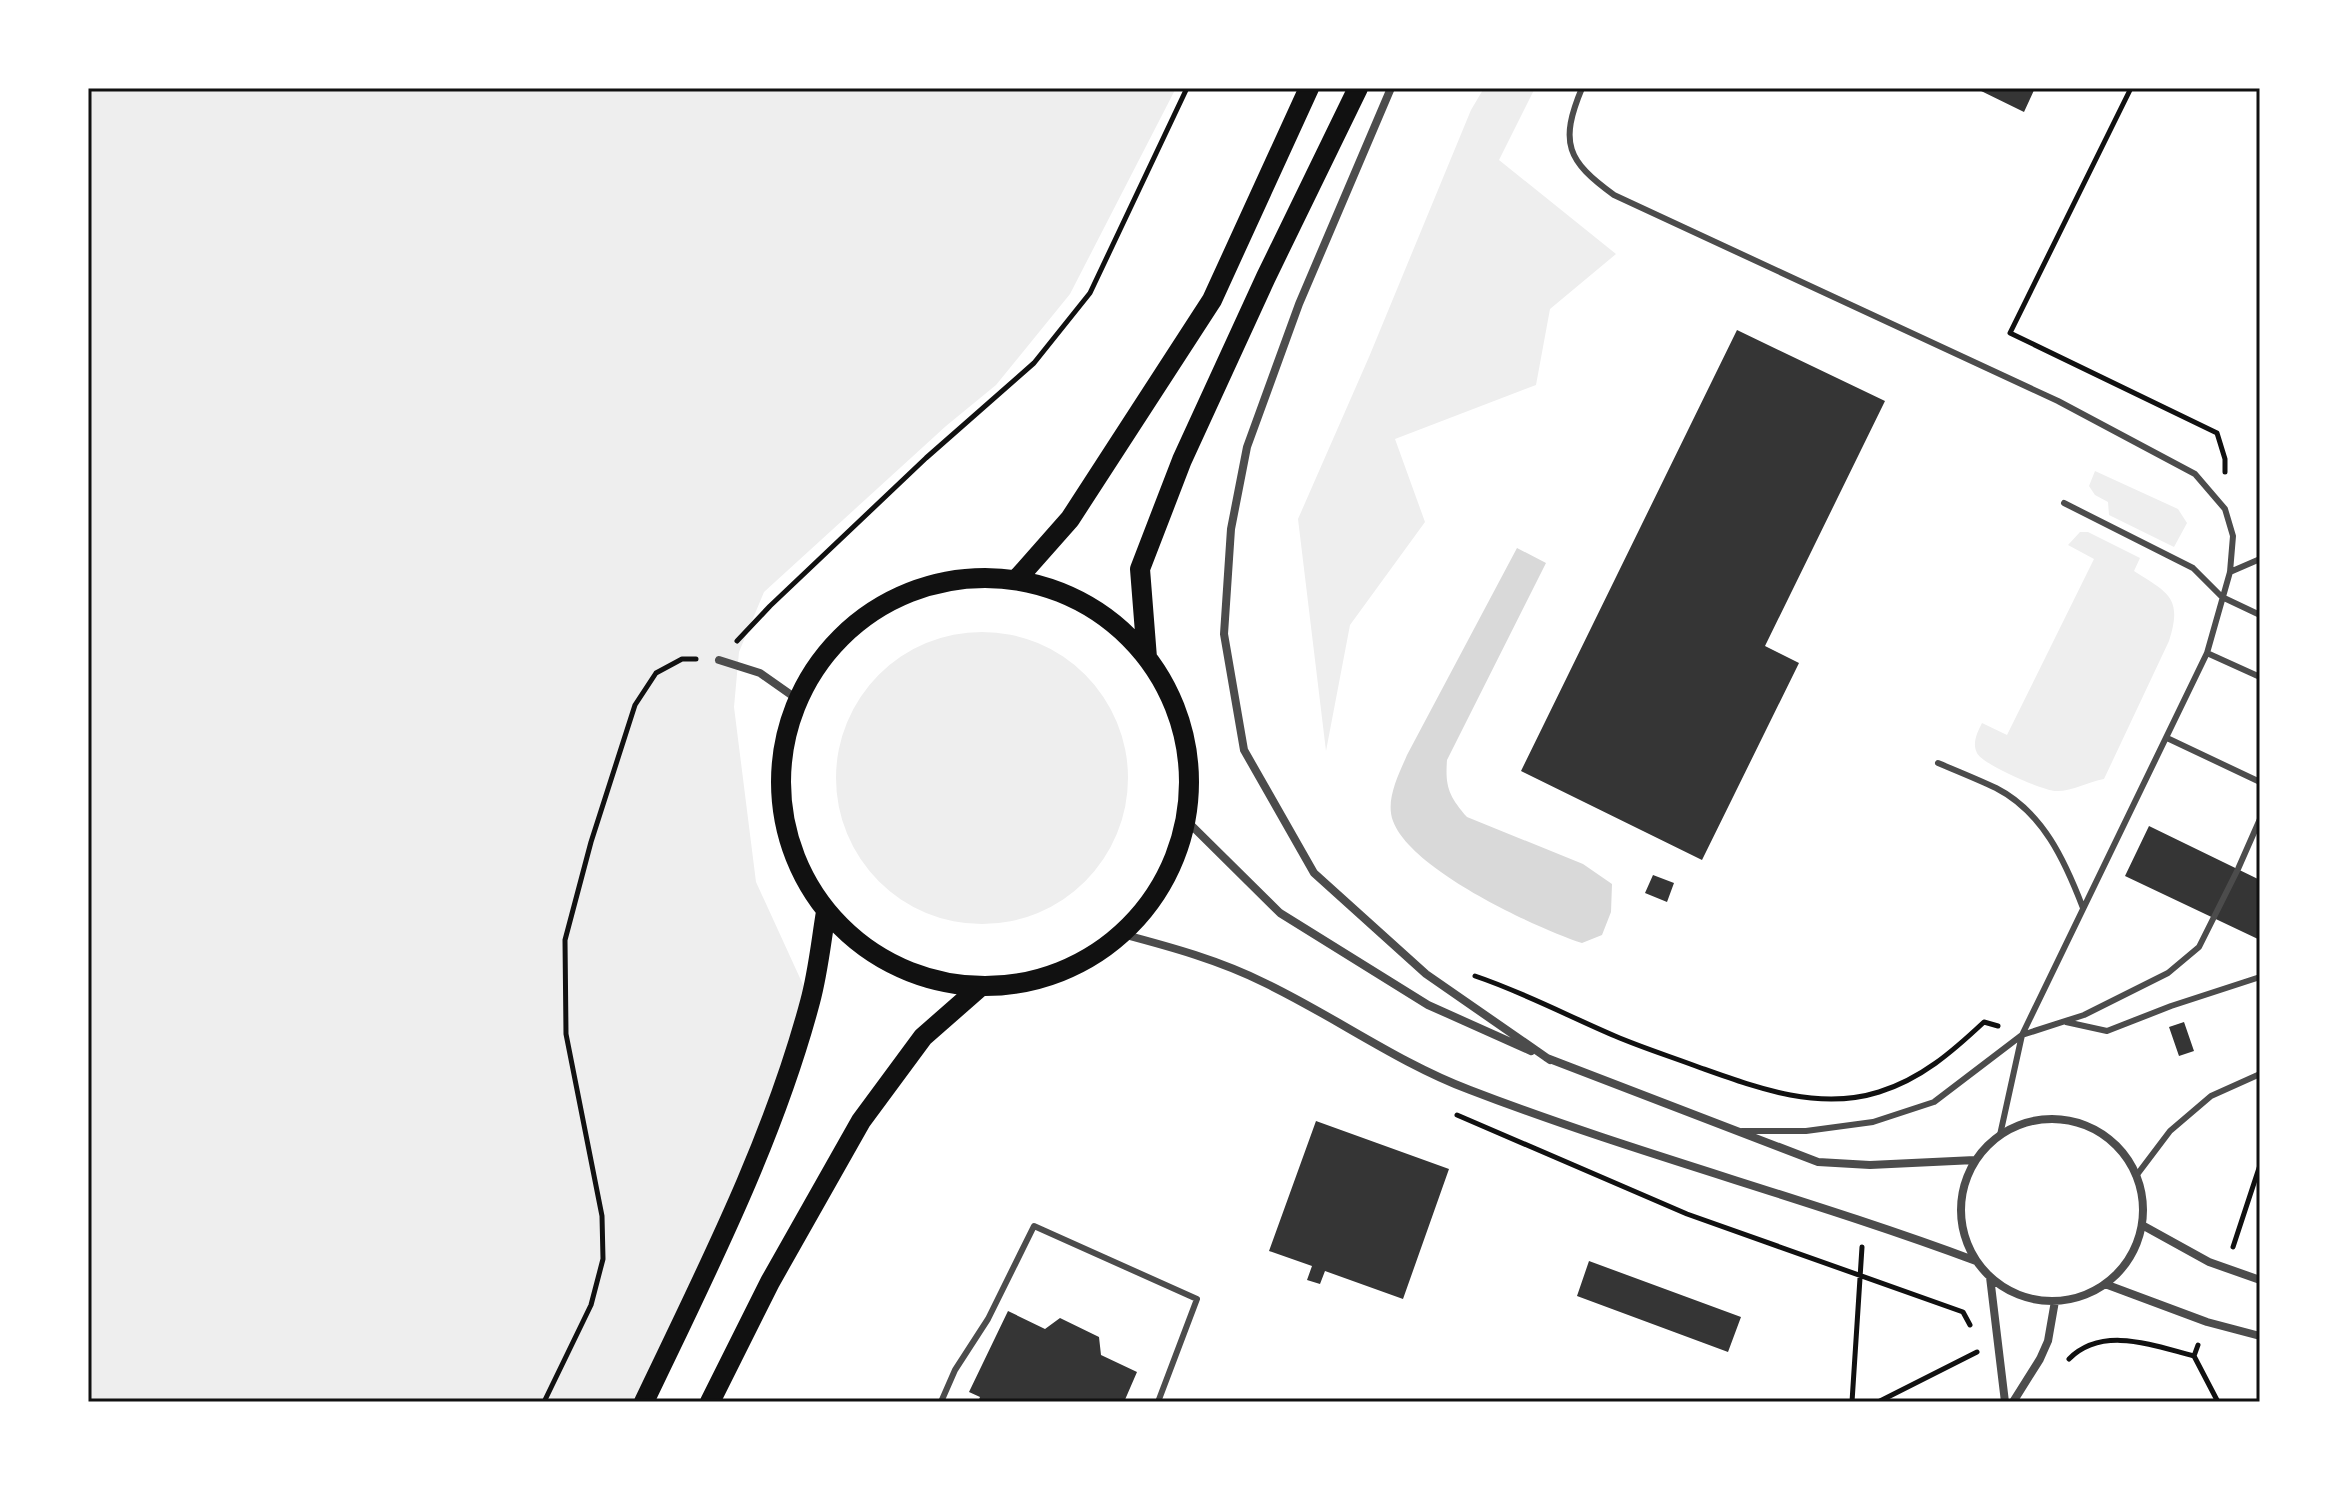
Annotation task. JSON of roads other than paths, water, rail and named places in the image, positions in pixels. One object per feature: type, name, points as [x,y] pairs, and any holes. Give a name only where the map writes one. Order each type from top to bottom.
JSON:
[{"type":"main road","points":[[1016,580],[1070,519],[1212,300],[1309,88]]},
{"type":"main road","points":[[1147,658],[1140,569],[1182,460],[1358,88]]},
{"type":"main road","points":[[963,579],[1016,580],[1066,594],[1111,621],[1147,658],[1175,707],[1179,721],[1189,763],[1186,820],[1164,882],[1122,934],[1091,957],[1056,973],[1018,984],[980,987],[937,980],[895,966],[858,943],[826,912],[802,874],[786,832],[780,787],[784,742],[797,699],[825,654],[864,617],[911,592],[963,579]]},
{"type":"main road","points":[[644,1402],[725,1233],[784,1085],[810,1000],[826,912]]},
{"type":"main road","points":[[710,1402],[770,1282],[861,1121],[923,1037],[980,987]]},
{"type":"street","points":[[1391,88],[1299,304],[1247,447],[1231,529],[1224,634],[1244,750],[1314,873],[1426,974],[1550,1060]]},
{"type":"street","points":[[719,660],[760,673],[797,699]]},
{"type":"street","points":[[1186,820],[1280,913],[1428,1005],[1550,1060],[1818,1162],[1870,1165],[1975,1160]]},
{"type":"street","points":[[1122,934],[1193,953],[1264,982],[1467,1090],[1976,1261]]},
{"type":"street","points":[[2051,1119],[2078,1123],[2102,1134],[2122,1153],[2136,1176],[2142,1200],[2142,1225],[2135,1248],[2122,1268],[2105,1284],[2081,1296],[2055,1301],[2031,1299],[2009,1291],[1990,1277],[1976,1261],[1965,1237],[1960,1211],[1964,1185],[1975,1160],[2000,1135],[2024,1123],[2051,1119]]},
{"type":"street","points":[[2142,1225],[2209,1262],[2260,1280]]},
{"type":"street","points":[[1990,1277],[2005,1402]]},
{"type":"street","points":[[2105,1284],[2207,1322],[2260,1336]]},
{"type":"street","points":[[2013,1402],[2048,1341],[2055,1301]]},
{"type":"lane","points":[[1582,88],[1572,115],[1570,139],[1575,162],[1591,179],[1614,195],[2058,401],[2195,474],[2225,509],[2233,536],[2230,572],[2207,653],[2022,1035],[2000,1135]]},
{"type":"lane","points":[[2064,503],[2193,568],[2222,597],[2260,615]]},
{"type":"lane","points":[[2230,572],[2260,559]]},
{"type":"lane","points":[[2207,653],[2260,677]]},
{"type":"lane","points":[[2167,738],[2260,782]]},
{"type":"lane","points":[[1938,763],[1999,789],[2036,819],[2064,860],[2083,908]]},
{"type":"lane","points":[[1731,1131],[1806,1131],[1860,1124],[1934,1102],[2022,1035],[2084,1015],[2168,973],[2199,947],[2260,819]]},
{"type":"lane","points":[[2063,1021],[2107,1031],[2260,977]]},
{"type":"lane","points":[[2136,1176],[2170,1131],[2211,1096],[2260,1074]]},
{"type":"lane","points":[[941,1402],[955,1370],[988,1319],[1034,1226],[1197,1299],[1158,1402]]},
{"type":"lane","points":[[2131,1402],[2145,1402]]}]
